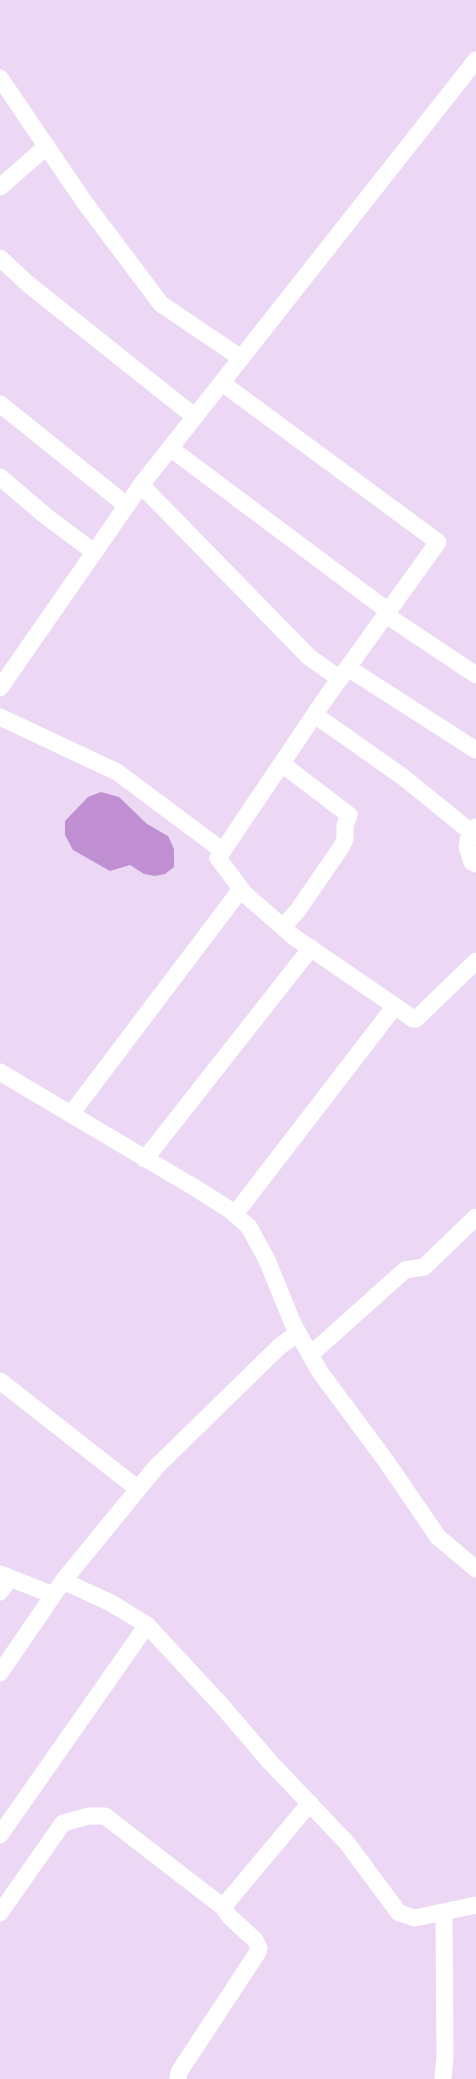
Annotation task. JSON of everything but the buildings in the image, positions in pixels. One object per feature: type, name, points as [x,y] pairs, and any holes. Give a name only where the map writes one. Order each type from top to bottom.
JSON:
[{"type":"street","points":[[0,688],[141,484],[476,60]]},
{"type":"street","points":[[0,78],[85,203],[161,304],[241,358]]},
{"type":"street","points":[[0,187],[47,146]]},
{"type":"street","points":[[0,258],[28,284],[195,417]]},
{"type":"street","points":[[222,383],[438,542],[344,673],[218,858],[241,889],[294,937],[413,1019],[416,1019],[476,961]]},
{"type":"street","points":[[0,404],[126,505]]},
{"type":"street","points":[[170,448],[387,613],[476,675]]},
{"type":"street","points":[[2,483],[94,552]]},
{"type":"street","points":[[141,484],[309,657],[344,673],[476,750]]},
{"type":"street","points":[[315,715],[404,776],[474,830],[468,840],[467,848],[472,862],[476,864]]},
{"type":"street","points":[[0,717],[117,772],[223,851]]},
{"type":"street","points":[[282,764],[349,814],[345,826],[342,846],[298,910],[283,927]]},
{"type":"street","points":[[71,1114],[241,889]]},
{"type":"street","points":[[145,1159],[312,948]]},
{"type":"street","points":[[235,1214],[395,1006]]},
{"type":"street","points":[[0,1072],[197,1189],[235,1214],[249,1226],[256,1236],[298,1333],[320,1372],[386,1461],[438,1537],[476,1569]]},
{"type":"street","points":[[310,1355],[405,1270],[424,1267],[476,1217]]},
{"type":"street","points":[[0,1673],[63,1581],[157,1466],[280,1346],[298,1333]]},
{"type":"street","points":[[0,1381],[138,1489]]},
{"type":"street","points":[[0,1592],[5,1576],[53,1595]]},
{"type":"street","points":[[63,1581],[111,1603],[147,1625],[222,1706],[270,1762],[347,1843],[399,1913],[415,1918],[476,1905]]},
{"type":"street","points":[[0,1835],[147,1625]]},
{"type":"street","points":[[223,1907],[310,1803]]},
{"type":"street","points":[[0,1913],[63,1823],[89,1816],[105,1816],[223,1907],[230,1917],[255,1940],[259,1948],[258,1952],[179,2072],[178,2079]]},
{"type":"street","points":[[444,1912],[444,2079]]},
{"type":"shaded area","points":[[101,792],[119,797],[147,824],[168,836],[174,849],[174,867],[165,874],[155,876],[144,874],[130,865],[110,871],[73,850],[65,835],[65,821],[88,797]]}]
